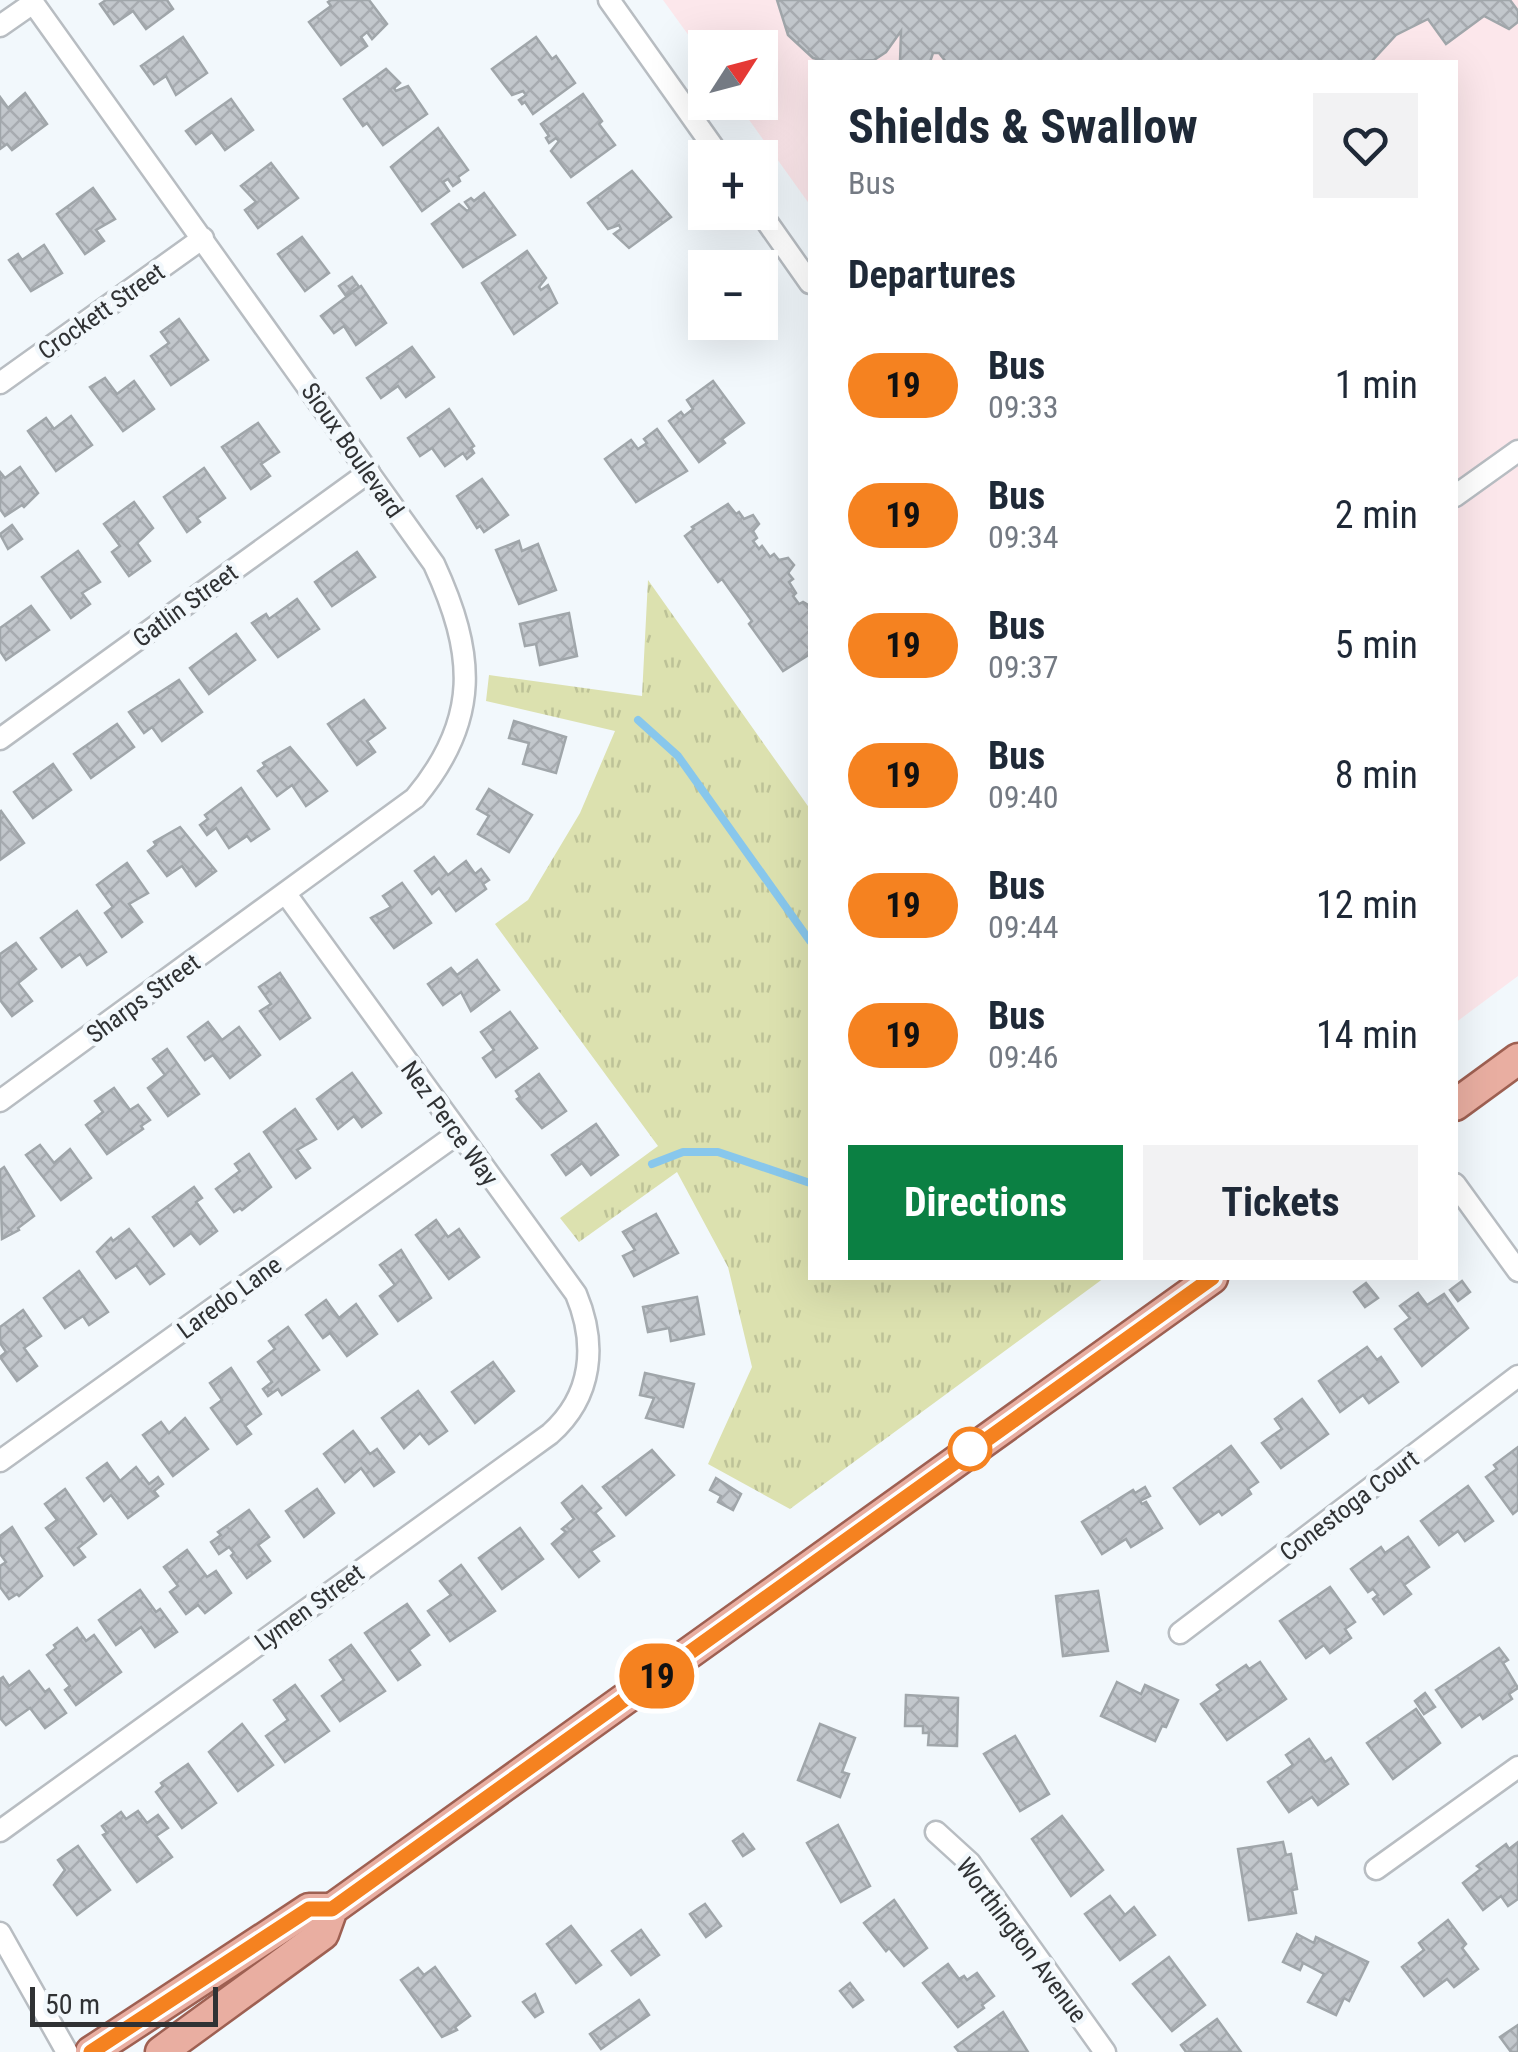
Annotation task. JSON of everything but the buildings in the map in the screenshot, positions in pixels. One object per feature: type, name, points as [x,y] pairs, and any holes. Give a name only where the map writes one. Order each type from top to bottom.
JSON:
[{"type":"main road","points":[[1458,1103],[1518,1059]]},
{"type":"main road","points":[[161,2052],[323,1934],[332,1909],[1209,1280]]},
{"type":"main road","points":[[91,2052],[309,1909],[332,1909]]},
{"type":"street","points":[[608,0],[708,140]]},
{"type":"street","points":[[0,26],[32,1]]},
{"type":"street","name":"Sioux Boulevard","points":[[32,1],[434,564],[454,606],[464,656],[464,697],[450,748],[415,798],[286,894]]},
{"type":"street","points":[[773,230],[808,280]]},
{"type":"street","name":"Crockett Street","points":[[0,383],[203,238]]},
{"type":"street","points":[[1458,494],[1518,451]]},
{"type":"street","name":"Gatlin Street","points":[[0,739],[369,472]]},
{"type":"street","name":"Sharps Street","points":[[0,1101],[286,894]]},
{"type":"street","name":"Nez Perce Way","points":[[286,894],[576,1294],[587,1320],[590,1361]]},
{"type":"street","name":"Laredo Lane","points":[[0,1461],[458,1134]]},
{"type":"street","points":[[1458,1188],[1518,1271]]},
{"type":"street","name":"Lymen Street","points":[[0,1831],[550,1434],[576,1403],[590,1361]]},
{"type":"street","name":"Conestoga Court","points":[[1180,1634],[1518,1376]]},
{"type":"street","points":[[1376,1869],[1518,1767]]},
{"type":"street","name":"Worthington Avenue","points":[[936,1832],[970,1863],[1104,2052]]},
{"type":"street","points":[[0,1933],[67,2052]]},
{"type":"shaded area","points":[[663,0],[1518,0],[1518,976],[1458,1021],[1458,60],[808,60],[808,202],[778,160],[778,140],[763,140],[749,120],[778,120],[778,30],[688,30],[688,35]]},
{"type":"green space","points":[[648,580],[808,806],[808,1280],[1101,1280],[790,1509],[708,1464],[752,1367],[728,1267],[677,1172],[579,1242],[560,1218],[658,1146],[495,924],[528,900],[580,813],[615,731],[486,701],[489,675],[642,696]]},
{"type":"waterway","points":[[638,720],[678,756],[808,938]]},
{"type":"waterway","points":[[652,1164],[683,1152],[718,1152],[808,1182]]},
{"type":"bus line","name":"19","points":[[91,2052],[309,1909],[332,1909],[1209,1280]]}]
